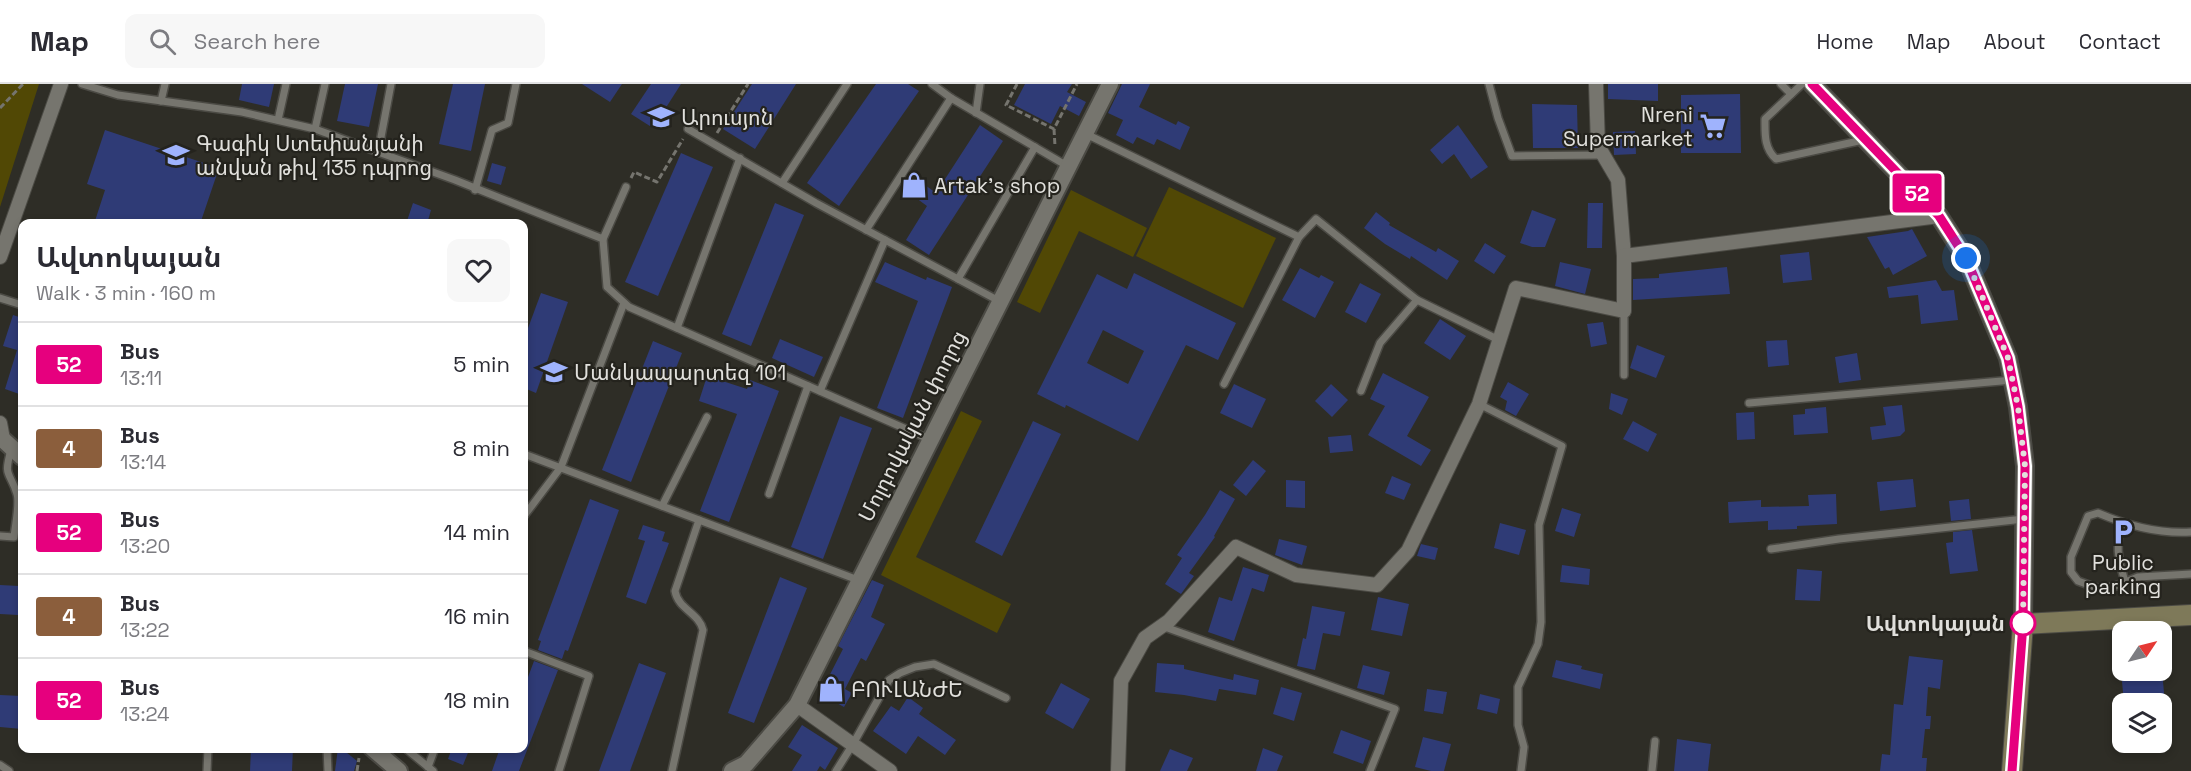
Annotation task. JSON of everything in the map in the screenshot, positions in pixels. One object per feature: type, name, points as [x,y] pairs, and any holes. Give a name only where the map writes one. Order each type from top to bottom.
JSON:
[{"type":"main road","points":[[2012,771],[2023,624],[2191,615]]},
{"type":"street","points":[[0,257],[61,84]]},
{"type":"street","name":"Մոլդովական փողոց","points":[[732,771],[746,764],[797,705],[1110,84]]},
{"type":"street","points":[[1118,771],[1121,681],[1145,638],[1169,621],[1236,547],[1296,575],[1377,585],[1408,551],[1479,404],[1516,288],[1624,311],[1624,256],[1618,180],[1598,146],[1596,84]]},
{"type":"street","points":[[1812,84],[1939,216],[1966,258],[2008,358],[2025,466],[2023,624]]},
{"type":"street","points":[[1624,256],[1939,216]]},
{"type":"street","points":[[797,705],[890,771]]},
{"type":"street","points":[[367,753],[399,771]]},
{"type":"lane","points":[[82,84],[118,95],[242,112],[315,129],[455,180],[475,190],[603,239]]},
{"type":"lane","points":[[160,101],[165,84]]},
{"type":"lane","points":[[278,120],[286,84]]},
{"type":"lane","points":[[315,129],[325,84]]},
{"type":"lane","points":[[378,153],[391,84]]},
{"type":"lane","points":[[475,190],[492,130],[508,123],[516,84]]},
{"type":"lane","points":[[782,183],[847,84]]},
{"type":"lane","points":[[932,84],[951,98],[1069,167]]},
{"type":"lane","points":[[976,113],[980,84]]},
{"type":"lane","points":[[1489,84],[1512,156],[1604,155]]},
{"type":"lane","points":[[1781,84],[1791,94]]},
{"type":"lane","points":[[1802,84],[1765,119],[1766,146],[1776,159],[1865,140]]},
{"type":"lane","points":[[866,230],[951,98]]},
{"type":"lane","points":[[688,129],[866,230],[1001,302]]},
{"type":"lane","points":[[1086,134],[1299,237]]},
{"type":"lane","points":[[958,279],[1035,147]]},
{"type":"lane","points":[[677,328],[740,158]]},
{"type":"lane","points":[[626,187],[603,239],[607,287],[624,303],[930,440]]},
{"type":"lane","points":[[1224,384],[1299,237],[1316,219],[1417,300],[1499,340]]},
{"type":"lane","points":[[820,392],[885,240]]},
{"type":"lane","points":[[0,298],[18,304]]},
{"type":"lane","points":[[1362,391],[1380,343],[1417,300]]},
{"type":"lane","points":[[528,511],[561,467],[624,303]]},
{"type":"lane","points":[[1624,311],[1624,375]]},
{"type":"lane","points":[[1749,403],[2013,380]]},
{"type":"lane","points":[[769,494],[808,386]]},
{"type":"lane","points":[[1479,404],[1562,446],[1539,525],[1541,622],[1538,644],[1518,687],[1518,725],[1524,747],[1521,771]]},
{"type":"lane","points":[[662,506],[707,417]]},
{"type":"lane","points":[[0,536],[14,537],[18,496],[4,476],[8,440]]},
{"type":"lane","points":[[528,455],[858,580]]},
{"type":"lane","points":[[2191,532],[2178,533],[2123,524],[2098,513],[2088,516],[2071,557],[2071,572],[2078,581],[2097,588],[2113,587],[2138,577],[2191,574]]},
{"type":"lane","points":[[1771,549],[1839,539],[2024,519]]},
{"type":"lane","points":[[672,771],[703,630],[701,621],[676,599],[675,591],[699,520]]},
{"type":"lane","points":[[2123,524],[2118,537],[2118,555],[2125,582]]},
{"type":"lane","points":[[1162,626],[1395,709],[1370,771]]},
{"type":"lane","points":[[528,653],[589,676],[559,771]]},
{"type":"lane","points":[[836,771],[854,744],[889,680],[900,672],[934,664],[1005,698]]},
{"type":"lane","points":[[1652,771],[1655,741]]},
{"type":"lane","points":[[207,771],[208,753]]},
{"type":"lane","points":[[327,753],[328,771]]},
{"type":"lane","points":[[411,753],[430,769],[434,753]]},
{"type":"lane","points":[[0,765],[9,771]]},
{"type":"path","points":[[0,108],[23,84]]},
{"type":"path","points":[[711,143],[748,84]]},
{"type":"path","points":[[1017,84],[1006,105],[1054,129],[1077,84]]},
{"type":"path","points":[[626,187],[634,171],[657,182],[688,129]]},
{"type":"path","points":[[357,771],[365,753]]},
{"type":"shaded area","points":[[0,84],[39,84],[0,207]]},
{"type":"shaded area","points":[[1169,187],[1276,238],[1243,308],[1136,256]]},
{"type":"shaded area","points":[[1071,190],[1147,228],[1133,257],[1079,231],[1040,313],[1017,302]]},
{"type":"shaded area","points":[[961,411],[982,421],[916,557],[1011,604],[997,633],[881,575]]},
{"type":"building","points":[[242,84],[274,84],[269,107],[239,100]]},
{"type":"building","points":[[345,84],[378,84],[369,127],[337,121]]},
{"type":"building","points":[[453,84],[485,84],[471,151],[439,144]]},
{"type":"building","points":[[582,84],[622,84],[610,102]]},
{"type":"building","points":[[651,84],[681,84],[653,128],[631,114]]},
{"type":"building","points":[[752,84],[796,84],[755,149],[723,129]]},
{"type":"building","points":[[876,84],[908,84],[919,91],[839,206],[807,183]]},
{"type":"building","points":[[1025,84],[1072,84],[1067,92],[1086,102],[1079,116],[1060,106],[1051,124],[1014,105]]},
{"type":"building","points":[[1122,84],[1150,84],[1139,107],[1176,125],[1178,121],[1190,127],[1180,150],[1157,139],[1154,145],[1137,137],[1133,144],[1116,135],[1123,120],[1108,113]]},
{"type":"building","points":[[1608,84],[1658,84],[1658,101],[1608,99]]},
{"type":"building","points":[[1740,94],[1741,153],[1681,153],[1681,95]]},
{"type":"building","points":[[1532,104],[1577,105],[1578,148],[1533,148]]},
{"type":"building","points":[[980,125],[1003,141],[929,255],[906,240],[927,206],[901,187],[910,174],[936,193]]},
{"type":"building","points":[[1458,125],[1488,167],[1471,179],[1454,154],[1442,164],[1430,150]]},
{"type":"building","points":[[105,130],[219,168],[202,219],[96,219],[105,190],[87,184]]},
{"type":"building","points":[[1635,131],[1636,154],[1614,155],[1613,132]]},
{"type":"building","points":[[681,153],[713,167],[658,296],[625,282]]},
{"type":"building","points":[[492,163],[506,167],[501,185],[487,181]]},
{"type":"building","points":[[413,203],[431,210],[428,219],[408,219]]},
{"type":"building","points":[[775,203],[804,215],[751,346],[722,334]]},
{"type":"building","points":[[1588,203],[1603,203],[1602,248],[1587,248]]},
{"type":"building","points":[[1532,210],[1556,219],[1545,247],[1532,247],[1520,243]]},
{"type":"building","points":[[1376,212],[1390,223],[1389,225],[1436,252],[1438,248],[1459,261],[1447,280],[1411,256],[1410,259],[1385,244],[1364,228]]},
{"type":"building","points":[[1912,229],[1927,256],[1893,275],[1889,267],[1885,269],[1867,237]]},
{"type":"building","points":[[1485,243],[1506,256],[1494,274],[1474,261]]},
{"type":"building","points":[[1809,252],[1812,280],[1783,283],[1780,255]]},
{"type":"building","points":[[885,262],[926,280],[927,277],[952,287],[903,418],[877,408],[918,301],[875,282]]},
{"type":"building","points":[[1560,262],[1591,269],[1585,294],[1555,286]]},
{"type":"building","points":[[1727,267],[1730,294],[1633,300],[1633,279],[1659,278],[1659,274]]},
{"type":"building","points":[[1300,268],[1319,278],[1321,275],[1334,282],[1315,318],[1282,300]]},
{"type":"building","points":[[1134,273],[1236,323],[1218,360],[1186,345],[1138,441],[1066,405],[1065,408],[1037,394],[1097,274],[1127,289]],"holes":[[[1103,330],[1144,351],[1128,384],[1087,363]]]},
{"type":"building","points":[[1936,280],[1942,291],[1954,290],[1958,320],[1921,324],[1918,295],[1889,298],[1887,287]]},
{"type":"building","points":[[1360,283],[1381,294],[1366,323],[1345,312]]},
{"type":"building","points":[[541,293],[568,302],[536,393],[528,390],[528,328]]},
{"type":"building","points":[[13,315],[18,317],[18,394],[5,389],[17,350],[3,346]]},
{"type":"building","points":[[1440,319],[1466,336],[1450,360],[1424,343]]},
{"type":"building","points":[[1603,322],[1607,344],[1591,347],[1587,324]]},
{"type":"building","points":[[780,339],[823,357],[814,377],[772,358]]},
{"type":"building","points":[[1787,340],[1789,365],[1768,367],[1766,341]]},
{"type":"building","points":[[653,341],[682,353],[631,482],[602,470]]},
{"type":"building","points":[[1637,345],[1665,356],[1656,378],[1630,368]]},
{"type":"building","points":[[1857,353],[1861,380],[1839,383],[1835,357]]},
{"type":"building","points":[[1383,373],[1429,397],[1407,436],[1431,450],[1421,466],[1368,435],[1385,406],[1370,399]]},
{"type":"building","points":[[707,376],[747,389],[750,380],[779,391],[729,522],[700,511],[737,414],[699,401]]},
{"type":"building","points":[[1508,382],[1529,394],[1516,416],[1505,410],[1507,401],[1500,397]]},
{"type":"building","points":[[1234,384],[1266,399],[1252,428],[1220,413]]},
{"type":"building","points":[[1331,384],[1348,400],[1332,417],[1315,401]]},
{"type":"building","points":[[1611,393],[1628,399],[1622,415],[1609,409]]},
{"type":"building","points":[[1902,405],[1905,431],[1900,436],[1872,440],[1870,427],[1886,425],[1883,407]]},
{"type":"building","points":[[1826,407],[1828,433],[1794,435],[1793,415],[1805,414],[1805,409]]},
{"type":"building","points":[[1754,412],[1755,439],[1737,440],[1736,413]]},
{"type":"building","points":[[840,416],[872,428],[823,559],[791,547]]},
{"type":"building","points":[[1033,421],[1061,434],[1002,556],[975,542]]},
{"type":"building","points":[[1633,421],[1657,434],[1648,452],[1623,439]]},
{"type":"building","points":[[1351,435],[1353,451],[1330,453],[1328,437]]},
{"type":"building","points":[[1253,460],[1266,471],[1246,496],[1233,485]]},
{"type":"building","points":[[1392,476],[1411,484],[1404,500],[1385,493]]},
{"type":"building","points":[[1913,479],[1916,507],[1880,511],[1877,482]]},
{"type":"building","points":[[1286,480],[1305,481],[1305,508],[1286,507]]},
{"type":"building","points":[[1220,490],[1235,499],[1215,537],[1189,573],[1194,576],[1181,594],[1165,584],[1182,558],[1177,555]]},
{"type":"building","points":[[1836,494],[1837,524],[1768,530],[1768,521],[1729,523],[1728,502],[1761,500],[1761,507],[1809,506],[1808,495]]},
{"type":"building","points":[[590,499],[619,510],[568,651],[565,650],[562,659],[538,650],[541,641],[538,640]]},
{"type":"building","points":[[1969,499],[1971,519],[1951,521],[1949,501]]},
{"type":"building","points":[[1562,508],[1581,514],[1574,537],[1555,531]]},
{"type":"building","points":[[1500,523],[1526,530],[1519,555],[1494,548]]},
{"type":"building","points":[[643,525],[665,532],[662,541],[669,543],[646,604],[626,597],[645,541],[638,539]]},
{"type":"building","points":[[1972,530],[1978,571],[1950,574],[1946,543],[1953,542],[1953,532]]},
{"type":"building","points":[[1279,539],[1307,546],[1302,565],[1275,555]]},
{"type":"building","points":[[1421,544],[1438,548],[1435,560],[1417,556]]},
{"type":"building","points":[[1562,565],[1590,569],[1589,585],[1560,582]]},
{"type":"building","points":[[1243,567],[1269,575],[1264,592],[1252,588],[1234,641],[1208,632],[1219,597],[1232,601]]},
{"type":"building","points":[[1797,569],[1822,571],[1820,601],[1795,600]]},
{"type":"building","points":[[780,577],[807,588],[754,723],[728,713]]},
{"type":"building","points":[[872,580],[884,585],[871,617],[885,624],[866,661],[861,658],[845,689],[852,693],[844,707],[820,694],[843,649],[838,646]]},
{"type":"building","points":[[0,585],[18,586],[18,615],[0,614]]},
{"type":"building","points":[[1378,597],[1409,604],[1402,636],[1371,630]]},
{"type":"building","points":[[1312,606],[1345,612],[1340,636],[1323,633],[1315,670],[1297,666],[1303,638],[1306,639]]},
{"type":"building","points":[[1909,656],[1943,660],[1940,689],[1928,687],[1926,716],[1931,716],[1930,729],[1925,729],[1922,758],[1927,758],[1926,771],[1880,771],[1882,754],[1890,755],[1894,704],[1903,705]]},
{"type":"building","points":[[1556,660],[1603,674],[1600,689],[1552,677]]},
{"type":"building","points":[[534,661],[558,670],[528,748],[528,677]]},
{"type":"building","points":[[639,663],[666,673],[630,771],[599,771]]},
{"type":"building","points":[[1157,663],[1184,665],[1184,669],[1233,680],[1234,674],[1259,680],[1256,695],[1219,689],[1216,701],[1155,692]]},
{"type":"building","points":[[1363,665],[1390,672],[1384,695],[1357,688]]},
{"type":"building","points":[[2122,681],[2163,681],[2164,693],[2123,693]]},
{"type":"building","points":[[1061,683],[1090,699],[1073,729],[1045,713]]},
{"type":"building","points":[[1281,687],[1302,693],[1294,721],[1273,714]]},
{"type":"building","points":[[1427,689],[1447,692],[1443,714],[1424,711]]},
{"type":"building","points":[[1480,694],[1500,699],[1497,714],[1477,709]]},
{"type":"building","points":[[0,695],[18,696],[18,729],[0,727]]},
{"type":"building","points":[[908,697],[923,708],[919,714],[956,740],[945,755],[918,736],[906,754],[873,731],[891,706],[899,711]]},
{"type":"building","points":[[802,725],[838,748],[825,770],[820,766],[817,771],[792,771],[802,755],[788,747]]},
{"type":"building","points":[[1341,730],[1371,741],[1363,764],[1333,753]]},
{"type":"building","points":[[1423,737],[1451,744],[1444,771],[1415,767]]},
{"type":"building","points":[[1677,739],[1711,744],[1708,771],[1674,771]]},
{"type":"building","points":[[1263,748],[1283,756],[1277,771],[1256,771]]},
{"type":"building","points":[[1170,749],[1193,758],[1187,771],[1160,771]]},
{"type":"building","points":[[251,753],[293,753],[292,771],[250,771]]},
{"type":"building","points":[[337,753],[347,753],[357,761],[354,771],[335,771]]},
{"type":"building","points":[[450,753],[468,753],[463,765],[448,759]]},
{"type":"building","points":[[498,753],[526,753],[519,771],[492,771]]},
{"type":"bus line","name":"52","points":[[1812,84],[1939,216],[1966,258],[2008,358],[2018,407],[2025,466],[2023,624],[2012,771]]},
{"type":"place","name":"Արուսյոն","points":[[661,117]]},
{"type":"place","name":"Nreni Supermarket","points":[[1713,126]]},
{"type":"place","name":"Գագիկ Ստեփանյանի անվան թիվ 135 դպրոց","points":[[176,155]]},
{"type":"place","name":"Artak's shop","points":[[914,185]]},
{"type":"place","name":"Մանկապարտեզ 101","points":[[554,372]]},
{"type":"place","name":"Public parking","points":[[2123,532]]},
{"type":"place","name":"Ավտոկայան","points":[[2023,623]]},
{"type":"place","name":"ԲՈՒԼԱՆԺԵ","points":[[831,689]]},
{"type":"route","points":[[1966,258],[2008,358],[2018,407],[2025,466],[2023,623]]}]
